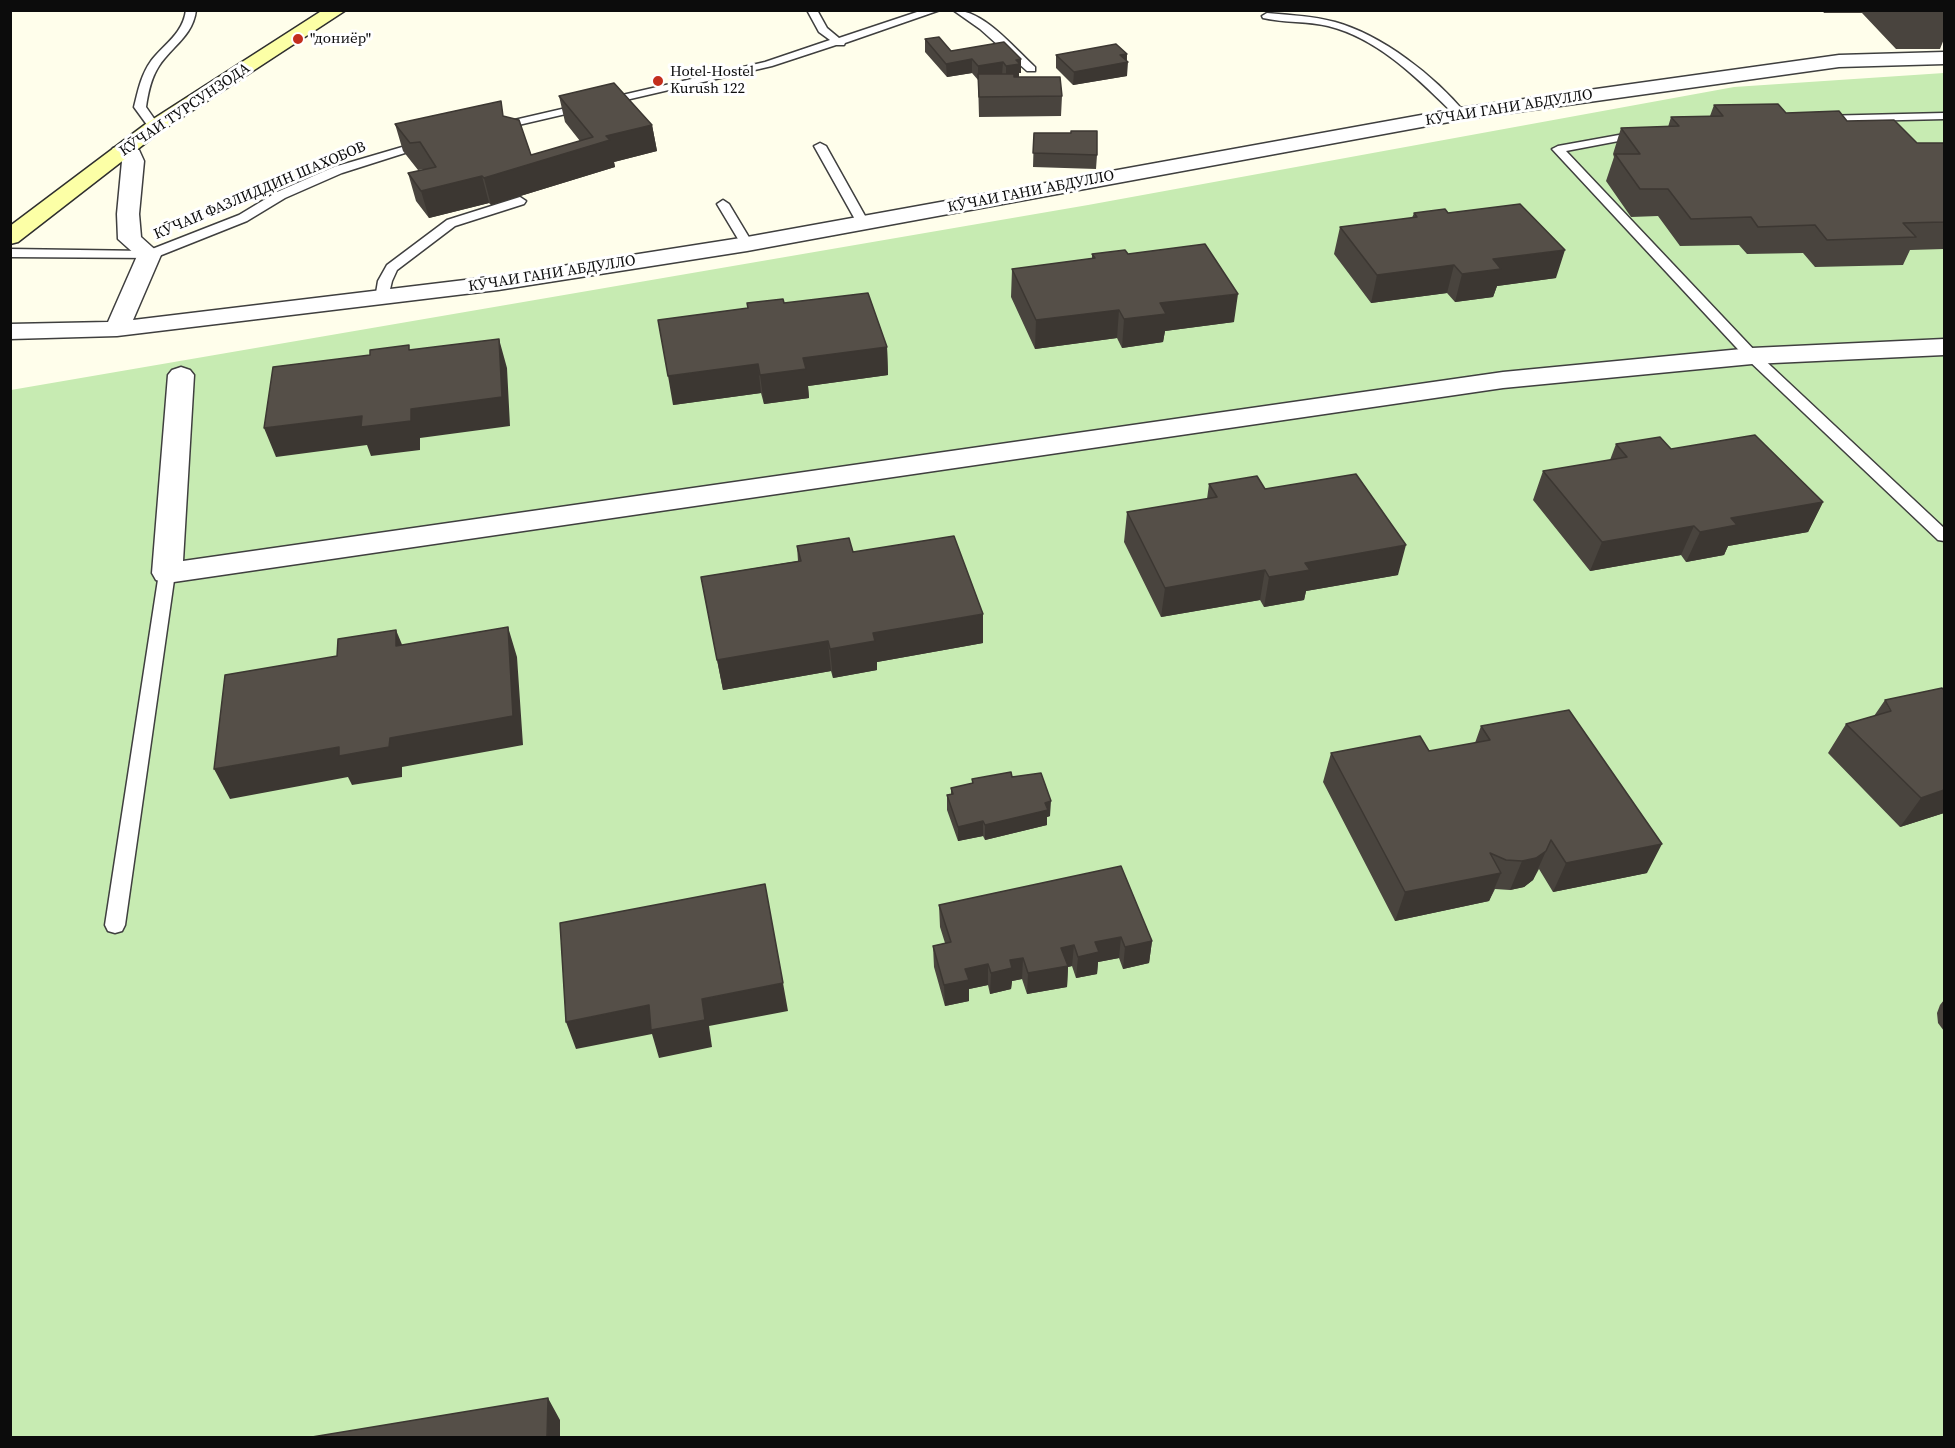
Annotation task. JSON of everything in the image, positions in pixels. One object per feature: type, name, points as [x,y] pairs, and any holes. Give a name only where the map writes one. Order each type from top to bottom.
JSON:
[{"type":"main road","name":"КӮЧАИ ТУРСУНЗОДА","points":[[10,237],[154,128],[337,10]]},
{"type":"street","name":"КӮЧАИ ГАНИ АБДУЛЛО","points":[[10,332],[117,329],[382,299],[747,244],[1460,114],[1839,61],[1944,58]]},
{"type":"street","points":[[117,329],[149,255],[130,239],[128,214],[134,161],[131,155],[121,153]]},
{"type":"street","points":[[181,375],[167,573],[1503,380],[1752,356],[1944,347]]},
{"type":"lane","points":[[154,128],[140,107],[145,85],[155,63],[181,38],[192,13],[191,10]]},
{"type":"lane","points":[[812,10],[823,30],[840,43]]},
{"type":"lane","points":[[958,10],[984,27],[1031,69]]},
{"type":"lane","points":[[488,129],[736,72],[840,43],[929,11]]},
{"type":"lane","points":[[1267,16],[1339,26],[1361,36],[1399,58],[1460,114]]},
{"type":"lane","points":[[1803,119],[1944,116]]},
{"type":"lane","points":[[1651,132],[1558,149],[1752,356],[1944,536]]},
{"type":"lane","name":"КӮЧАИ ФАЗЛИДДИН ШАХОБОВ","points":[[10,254],[149,255],[243,218],[281,195],[338,170],[406,148],[441,140]]},
{"type":"lane","points":[[820,146],[863,224]]},
{"type":"lane","points":[[382,299],[385,280],[392,268],[451,223],[520,201]]},
{"type":"lane","points":[[723,204],[747,244]]},
{"type":"lane","points":[[115,925],[167,573]]},
{"type":"green space","points":[[1944,73],[1944,1437],[11,1438],[11,390],[1088,205],[1734,87]]},
{"type":"building","points":[[939,37],[951,51],[1004,42],[1021,59],[1016,60],[1020,64],[1006,66],[1003,62],[978,66],[972,59],[946,64],[925,39]]},
{"type":"building","points":[[1116,44],[1127,54],[1120,55],[1128,62],[1074,72],[1056,55]]},
{"type":"building","points":[[978,74],[1060,77],[1062,96],[979,97]]},
{"type":"building","points":[[614,83],[652,125],[606,136],[610,140],[484,178],[482,176],[421,191],[408,173],[436,167],[420,142],[410,143],[395,124],[501,101],[503,116],[519,120],[531,155],[593,137],[559,96]]},
{"type":"building","points":[[1778,104],[1786,113],[1839,111],[1847,121],[1894,120],[1917,143],[1943,143],[1944,222],[1903,223],[1916,237],[1827,240],[1815,225],[1758,227],[1751,217],[1691,219],[1668,189],[1640,189],[1615,154],[1640,154],[1621,128],[1679,126],[1671,117],[1723,116],[1714,105]]},
{"type":"building","points":[[1071,131],[1097,131],[1097,155],[1033,153],[1034,133],[1071,133]]},
{"type":"building","points":[[1520,204],[1565,250],[1493,259],[1501,269],[1462,274],[1454,265],[1377,275],[1340,227],[1417,217],[1414,213],[1445,209],[1448,213]]},
{"type":"building","points":[[1205,244],[1238,294],[1160,303],[1166,314],[1124,319],[1119,310],[1036,320],[1012,269],[1095,258],[1092,254],[1125,250],[1128,254]]},
{"type":"building","points":[[868,293],[887,347],[803,358],[806,369],[760,375],[758,364],[668,376],[658,320],[748,308],[747,303],[783,299],[784,303]]},
{"type":"building","points":[[499,339],[502,397],[411,409],[411,421],[361,427],[362,416],[264,428],[273,367],[370,355],[370,350],[409,345],[409,350]]},
{"type":"building","points":[[1755,435],[1823,502],[1731,518],[1737,525],[1700,532],[1694,526],[1602,542],[1543,471],[1627,457],[1616,444],[1660,437],[1671,449]]},
{"type":"building","points":[[1356,474],[1406,545],[1305,563],[1310,570],[1269,577],[1265,570],[1165,588],[1127,512],[1217,497],[1209,484],[1257,476],[1265,489]]},
{"type":"building","points":[[954,536],[983,614],[873,633],[875,641],[830,649],[828,641],[717,660],[701,577],[801,561],[797,546],[849,538],[853,552]]},
{"type":"building","points":[[508,627],[513,716],[390,738],[389,747],[339,756],[339,747],[214,769],[225,675],[337,656],[338,639],[396,630],[396,646]]},
{"type":"building","points":[[1942,688],[1944,690],[1944,790],[1921,798],[1846,724],[1891,711],[1885,700]]},
{"type":"building","points":[[1569,710],[1662,844],[1566,863],[1551,840],[1546,851],[1536,858],[1522,861],[1506,860],[1490,853],[1501,873],[1405,892],[1331,753],[1420,736],[1429,751],[1490,740],[1481,726]]},
{"type":"building","points":[[1011,772],[1012,777],[1041,773],[1051,801],[1045,803],[1048,810],[985,825],[983,821],[958,827],[947,795],[953,794],[951,788],[973,783],[972,779]]},
{"type":"building","points":[[1121,866],[1152,941],[1125,947],[1121,937],[1095,942],[1099,952],[1078,957],[1074,945],[1061,948],[1068,966],[1028,973],[1023,958],[1010,960],[1012,968],[991,973],[988,964],[965,969],[969,980],[944,985],[933,946],[951,942],[939,905]]},
{"type":"building","points":[[765,884],[783,983],[702,999],[705,1020],[651,1030],[649,1005],[566,1022],[560,923]]},
{"type":"building","points":[[548,1398],[547,1437],[312,1437]]},
{"type":"place","name":"\"дониёр\"","points":[[298,39]]},
{"type":"place","name":"Hotel-Hostel Kurush 122","points":[[658,81]]}]
